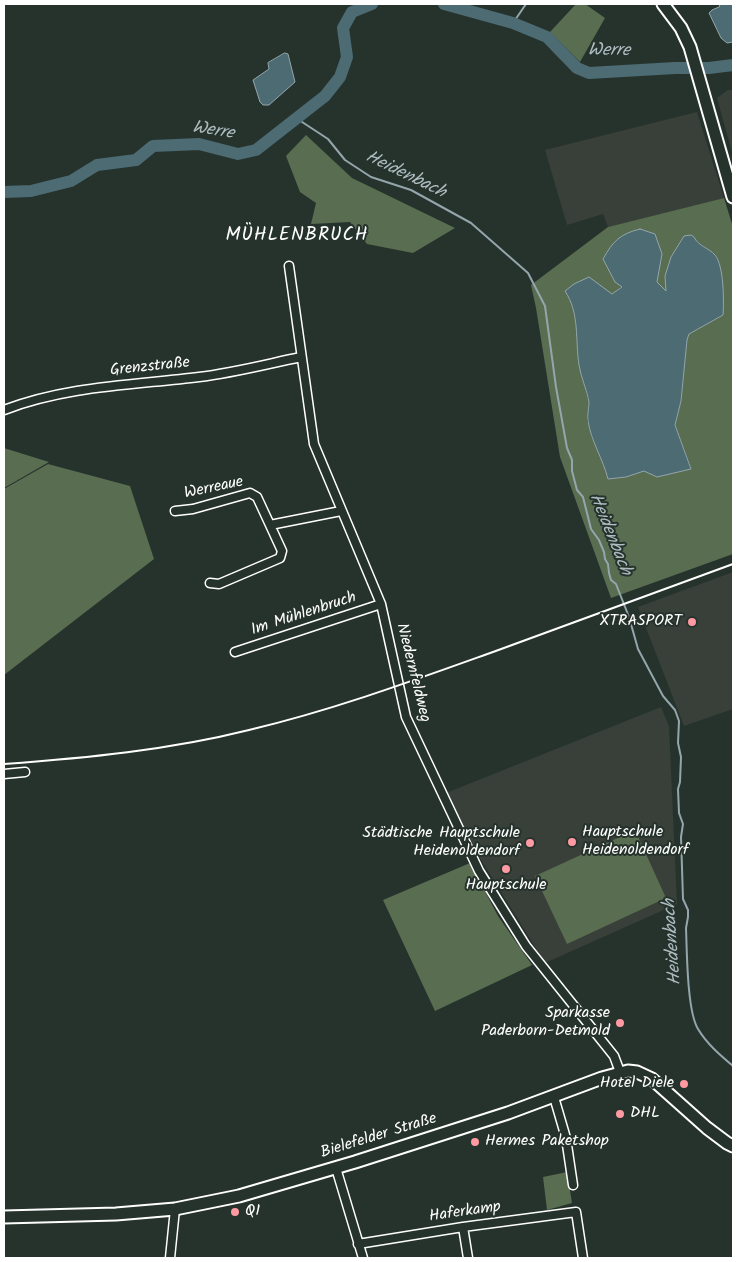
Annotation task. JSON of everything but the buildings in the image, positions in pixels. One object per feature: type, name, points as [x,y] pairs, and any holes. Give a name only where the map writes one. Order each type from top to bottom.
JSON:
[{"type":"main road","points":[[663,4],[681,28],[693,55],[733,197]]},
{"type":"main road","name":"Bielefelder Straße","points":[[4,1217],[106,1215],[175,1209],[270,1188],[508,1113],[620,1072],[632,1072],[652,1078],[707,1128],[727,1144],[733,1146]]},
{"type":"street","name":"Niedernfeldweg","points":[[289,266],[314,444],[381,604],[406,717],[477,868],[526,946],[614,1056],[620,1072]]},
{"type":"street","name":"Grenzstraße","points":[[4,410],[46,397],[108,386],[201,377],[301,357]]},
{"type":"street","name":"Werreaue","points":[[175,511],[193,509],[250,493],[257,497],[282,551],[280,558],[219,584],[210,583]]},
{"type":"street","points":[[270,525],[341,511]]},
{"type":"street","name":"Im Mühlenbruch","points":[[235,652],[381,604]]},
{"type":"street","points":[[4,774],[25,772]]},
{"type":"street","points":[[554,1097],[566,1138],[573,1185]]},
{"type":"street","points":[[336,1168],[363,1258]]},
{"type":"street","points":[[170,1258],[175,1209]]},
{"type":"street","name":"Haferkamp","points":[[358,1244],[463,1227],[576,1212],[583,1258]]},
{"type":"street","points":[[463,1227],[468,1258]]},
{"type":"shaded area","points":[[728,90],[733,90],[733,156],[717,98]]},
{"type":"shaded area","points":[[697,112],[724,198],[608,227],[603,214],[567,225],[545,150]]},
{"type":"shaded area","points":[[733,572],[733,709],[684,726],[638,607]]},
{"type":"shaded area","name":"Hauptschule Heidenoldendorf","points":[[661,707],[669,726],[677,904],[545,963],[478,855],[446,793]]},
{"type":"green space","points":[[576,4],[585,4],[605,18],[580,62],[550,32]]},
{"type":"green space","points":[[306,135],[352,178],[455,228],[413,253],[367,244],[350,222],[311,224],[316,203],[300,192],[286,156]]},
{"type":"green space","points":[[724,198],[733,227],[733,554],[611,598],[560,457],[531,285],[608,227]],"holes":[[[684,236],[696,241],[716,256],[723,315],[689,334],[687,340],[681,401],[675,425],[691,468],[644,470],[626,477],[608,478],[587,420],[589,403],[579,365],[577,327],[572,302],[612,295],[622,286],[657,282],[666,291],[671,257]]]},
{"type":"green space","points":[[4,448],[49,462],[4,488]]},
{"type":"green space","points":[[48,464],[130,486],[154,559],[4,675],[4,489]]},
{"type":"green space","points":[[635,830],[666,898],[567,944],[535,876]]},
{"type":"green space","points":[[470,863],[498,916],[532,965],[435,1011],[383,900]]},
{"type":"green space","points":[[567,1172],[572,1203],[547,1210],[543,1177]]},
{"type":"water","points":[[720,4],[733,4],[733,42],[727,43],[721,38],[709,13],[719,7]]},
{"type":"water","points":[[285,53],[288,54],[295,82],[269,105],[263,105],[260,102],[253,80],[269,69],[268,63]]},
{"type":"water","points":[[640,229],[655,234],[662,254],[657,282],[666,291],[665,276],[671,257],[684,236],[691,235],[698,243],[715,255],[722,275],[723,315],[689,334],[687,340],[681,401],[675,425],[691,469],[657,477],[644,471],[626,477],[608,479],[590,428],[588,419],[589,402],[579,365],[575,318],[570,300],[565,291],[574,284],[589,277],[612,294],[622,287],[615,282],[603,259],[610,247],[618,239],[627,233]]},
{"type":"waterway","name":"Werre","points":[[4,192],[31,191],[71,181],[97,165],[136,160],[153,146],[199,144],[238,154],[256,150],[325,96],[340,77],[347,57],[343,28],[352,12],[372,4]]},
{"type":"waterway","name":"Werre","points":[[444,4],[513,23],[547,37],[577,68],[589,73],[709,68],[733,65]]},
{"type":"waterway","points":[[513,23],[526,4]]},
{"type":"waterway","name":"Heidenbach","points":[[296,118],[328,139],[345,160],[371,177],[411,190],[471,223],[528,273],[545,306],[556,387],[577,490],[583,497],[591,529],[599,540],[604,552],[611,580],[616,584],[629,617],[638,649],[663,696],[675,710],[679,721],[678,743],[681,757],[678,789],[679,813],[683,824],[681,837],[683,899],[688,910],[686,928],[688,981],[692,1009],[698,1029],[714,1049],[733,1066]]},
{"type":"railway","points":[[4,764],[96,756],[158,748],[219,737],[280,722],[402,684],[733,564]]},
{"type":"place","name":"XTRASPORT","points":[[692,622]]},
{"type":"place","name":"Hauptschule Heidenoldendorf","points":[[572,842]]},
{"type":"place","name":"Städtische Hauptschule Heidenoldendorf","points":[[530,843]]},
{"type":"place","name":"Hauptschule","points":[[506,869]]},
{"type":"place","name":"Sparkasse Paderborn-Detmold","points":[[620,1023]]},
{"type":"place","name":"Hotel Diele","points":[[684,1084]]},
{"type":"place","name":"DHL","points":[[620,1114]]},
{"type":"place","name":"Hermes Paketshop","points":[[475,1142]]},
{"type":"place","name":"Q1","points":[[235,1212]]},
{"type":"district","name":"MÜHLENBRUCH","points":[[297,237]]}]
